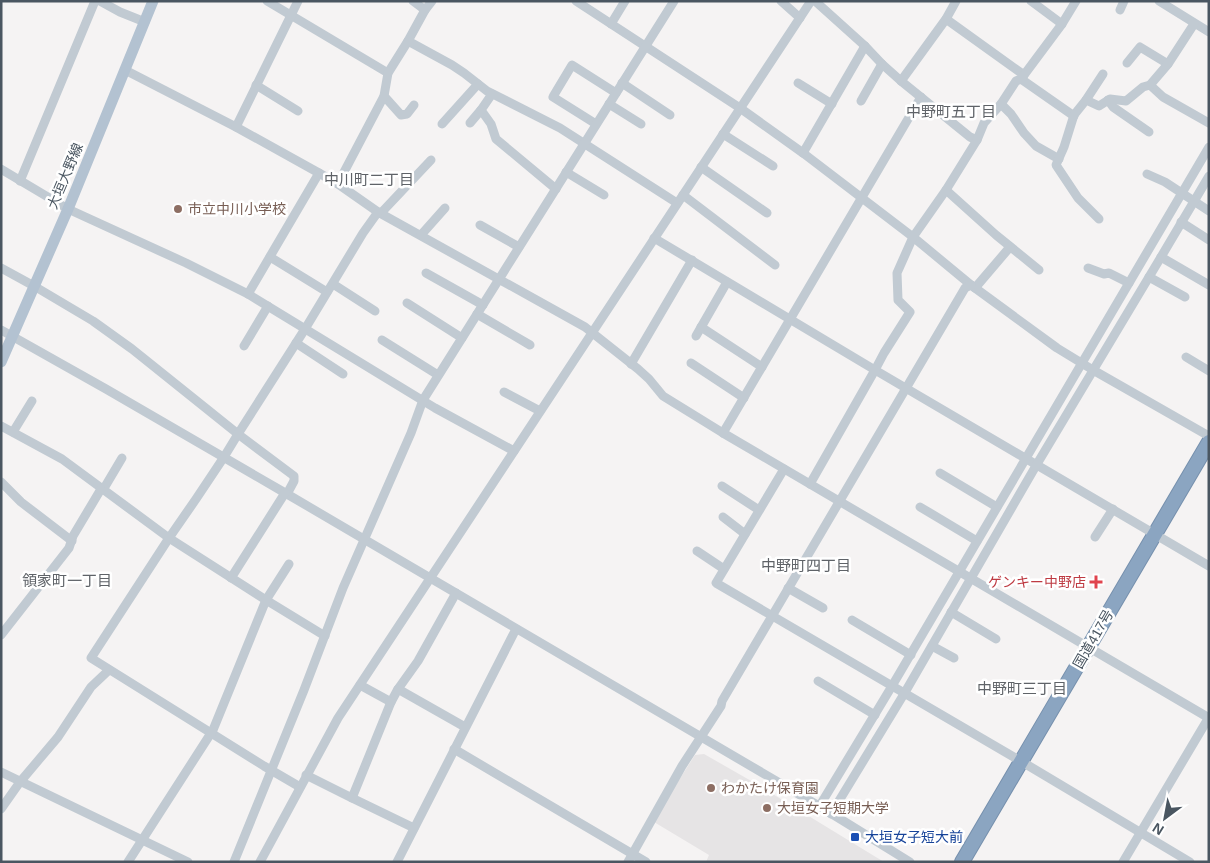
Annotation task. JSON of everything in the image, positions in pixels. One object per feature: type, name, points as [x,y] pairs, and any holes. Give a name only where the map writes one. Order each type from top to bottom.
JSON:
[{"type":"highway","name":"国道417号","points":[[962,862],[1209,442]]},
{"type":"main road","name":"大垣大野線","points":[[1,362],[68,209],[153,1]]},
{"type":"street","points":[[20,181],[95,1]]},
{"type":"street","points":[[100,1],[120,12],[145,22]]},
{"type":"street","points":[[267,1],[388,73]]},
{"type":"street","points":[[236,127],[298,1]]},
{"type":"street","points":[[413,1],[425,10]]},
{"type":"street","points":[[338,184],[384,96],[388,73],[432,1]]},
{"type":"street","points":[[576,1],[740,108],[803,153],[913,237],[973,287],[1057,348],[1209,436]]},
{"type":"street","points":[[611,24],[625,1]]},
{"type":"street","points":[[234,862],[343,588],[411,433],[423,400],[674,1]]},
{"type":"street","points":[[781,1],[800,18]]},
{"type":"street","points":[[901,81],[946,19],[956,1]]},
{"type":"street","points":[[1031,1],[1062,24]]},
{"type":"street","points":[[810,484],[884,353],[910,312],[898,300],[897,273],[913,237],[946,190],[977,140],[984,123],[1001,104],[1016,81],[1022,77],[1062,24],[1076,1]]},
{"type":"street","points":[[1120,10],[1124,1]]},
{"type":"street","points":[[1160,1],[1209,32]]},
{"type":"street","points":[[260,862],[338,718],[811,2],[865,46],[901,81],[970,137],[977,140]]},
{"type":"street","points":[[946,19],[1074,116]]},
{"type":"street","points":[[1086,100],[1099,106],[1110,99],[1126,101],[1143,87],[1150,85],[1168,64],[1194,24]]},
{"type":"street","points":[[408,41],[464,72],[492,94],[560,128],[677,203]]},
{"type":"street","points":[[803,153],[865,46]]},
{"type":"street","points":[[1127,63],[1140,47],[1168,64]]},
{"type":"street","points":[[861,101],[882,64]]},
{"type":"street","points":[[596,124],[553,98],[572,65],[616,93]]},
{"type":"street","points":[[125,70],[236,127],[319,173],[380,212],[585,326],[649,379],[663,396],[723,434],[1209,718],[1123,862]]},
{"type":"street","points":[[1099,219],[1078,198],[1056,165],[1064,148],[1074,116],[1103,74]]},
{"type":"street","points":[[798,83],[832,104]]},
{"type":"street","points":[[442,124],[478,84]]},
{"type":"street","points":[[622,84],[670,115]]},
{"type":"street","points":[[256,85],[298,111]]},
{"type":"street","points":[[1150,85],[1163,97],[1209,123]]},
{"type":"street","points":[[470,123],[492,94]]},
{"type":"street","points":[[384,96],[400,115],[407,114],[414,105]]},
{"type":"street","points":[[723,434],[921,97]]},
{"type":"street","points":[[1108,100],[1113,107],[1149,132]]},
{"type":"street","points":[[609,104],[642,124]]},
{"type":"street","points":[[1001,104],[1036,146],[1059,159]]},
{"type":"street","points":[[481,110],[491,124],[496,139],[556,189]]},
{"type":"street","points":[[723,134],[772,166]]},
{"type":"street","points":[[826,811],[898,690],[911,655],[965,575],[1088,367],[1149,277],[1182,222],[1188,197],[1209,147]]},
{"type":"street","points":[[300,787],[271,771],[91,658],[224,457],[363,233],[380,212],[431,160]]},
{"type":"street","points":[[701,167],[767,213]]},
{"type":"street","points":[[1,169],[68,209],[186,263],[248,294],[435,408],[514,451]]},
{"type":"street","points":[[566,172],[604,195]]},
{"type":"street","points":[[248,294],[319,173]]},
{"type":"street","points":[[1147,174],[1170,180],[1188,197],[1209,212]]},
{"type":"street","points":[[826,811],[875,715],[898,690],[932,646],[951,612],[977,541],[997,507],[1032,461],[1088,367],[1129,282],[1188,197],[1209,176]]},
{"type":"street","points":[[946,190],[996,236],[1039,270]]},
{"type":"street","points":[[683,195],[774,265]]},
{"type":"street","points":[[421,235],[445,208]]},
{"type":"street","points":[[1182,222],[1209,240]]},
{"type":"street","points":[[480,225],[519,247]]},
{"type":"street","points":[[654,238],[1209,566]]},
{"type":"street","points":[[630,858],[682,766],[721,706],[722,701],[965,288],[973,287],[1010,247]]},
{"type":"street","points":[[270,257],[328,292]]},
{"type":"street","points":[[1161,257],[1209,285]]},
{"type":"street","points":[[631,364],[692,260]]},
{"type":"street","points":[[1,268],[101,327],[294,476],[294,481],[231,578]]},
{"type":"street","points":[[1088,268],[1104,274],[1109,273],[1129,282]]},
{"type":"street","points":[[426,272],[482,305]]},
{"type":"street","points":[[1149,277],[1185,297]]},
{"type":"street","points":[[696,336],[728,282]]},
{"type":"street","points":[[333,284],[375,311]]},
{"type":"street","points":[[407,303],[462,338]]},
{"type":"street","points":[[244,346],[268,306]]},
{"type":"street","points":[[477,314],[530,345]]},
{"type":"street","points":[[700,327],[762,367]]},
{"type":"street","points":[[1,330],[286,493],[702,737],[910,862]]},
{"type":"street","points":[[382,340],[438,375]]},
{"type":"street","points":[[296,343],[343,374]]},
{"type":"street","points":[[1186,357],[1209,371]]},
{"type":"street","points":[[691,363],[744,398]]},
{"type":"street","points":[[504,392],[540,411]]},
{"type":"street","points":[[13,432],[32,401]]},
{"type":"street","points":[[1,426],[62,459],[169,538],[325,636]]},
{"type":"street","points":[[1,635],[69,548],[102,489],[122,458]]},
{"type":"street","points":[[784,469],[716,583],[1190,862]]},
{"type":"street","points":[[940,473],[997,507]]},
{"type":"street","points":[[1,482],[21,502],[72,540]]},
{"type":"street","points":[[722,486],[759,510]]},
{"type":"street","points":[[920,506],[977,541]]},
{"type":"street","points":[[1095,536],[1113,508]]},
{"type":"street","points":[[723,517],[745,534]]},
{"type":"street","points":[[697,551],[724,569]]},
{"type":"street","points":[[128,862],[211,733],[266,600],[289,564]]},
{"type":"street","points":[[788,588],[823,608]]},
{"type":"street","points":[[352,798],[391,702],[418,661],[456,593]]},
{"type":"street","points":[[951,612],[996,639]]},
{"type":"street","points":[[852,620],[911,655]]},
{"type":"street","points":[[397,862],[516,629]]},
{"type":"street","points":[[932,646],[954,658]]},
{"type":"street","points":[[1,809],[20,782],[58,737],[91,688],[109,670]]},
{"type":"street","points":[[818,681],[875,715]]},
{"type":"street","points":[[360,685],[391,702]]},
{"type":"street","points":[[398,689],[465,727]]},
{"type":"street","points":[[454,748],[630,858],[646,862]]},
{"type":"street","points":[[1,772],[188,862]]},
{"type":"street","points":[[306,775],[414,828]]},
{"type":"shaded area","name":"大垣女子短期大学","points":[[704,754],[884,862],[706,862],[709,855],[654,822],[695,755]]},
{"type":"place","name":"市立中川小学校","points":[[178,209]]},
{"type":"place","name":"ゲンキー中野店","points":[[1096,582]]},
{"type":"place","name":"わかたけ保育園","points":[[711,788]]},
{"type":"place","name":"大垣女子短期大学","points":[[767,808]]},
{"type":"place","name":"大垣女子短大前","points":[[855,837]]},
{"type":"district","name":"中野町五丁目","points":[[951,111]]},
{"type":"district","name":"中川町二丁目","points":[[369,179]]},
{"type":"district","name":"中野町四丁目","points":[[806,565]]},
{"type":"district","name":"領家町一丁目","points":[[67,580]]},
{"type":"district","name":"中野町三丁目","points":[[1022,688]]}]
